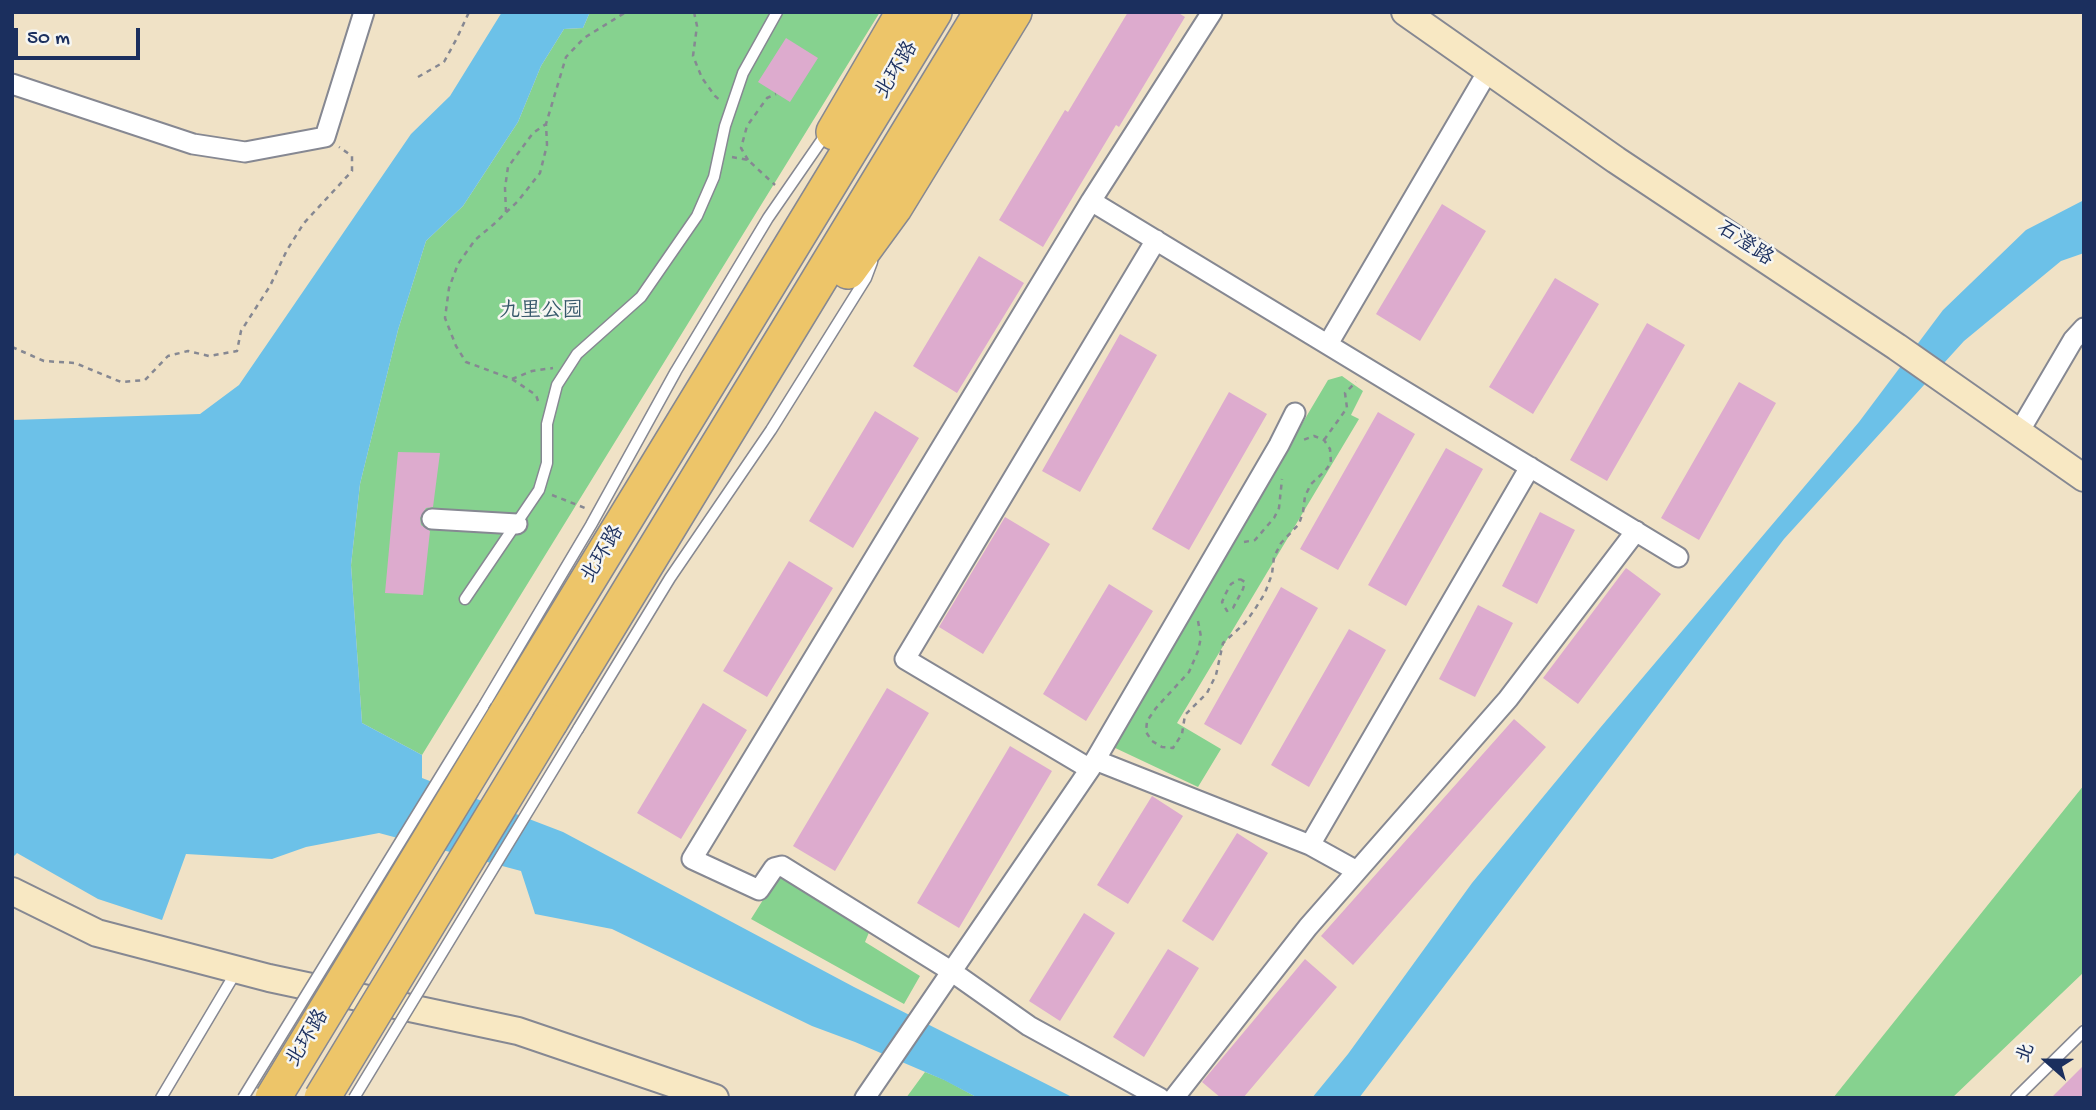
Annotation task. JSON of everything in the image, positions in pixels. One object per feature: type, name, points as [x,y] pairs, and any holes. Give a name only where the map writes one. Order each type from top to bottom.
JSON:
[{"type":"highway","name":"北环路","points":[[273,1098],[495,710],[613,514],[910,27],[934,12]]},
{"type":"highway","name":"北环路","points":[[322,1098],[564,726],[674,519],[982,12]]},
{"type":"highway","points":[[674,519],[757,424],[851,267],[894,208],[1014,12]]},
{"type":"highway","points":[[613,514],[688,379],[783,226],[862,81],[910,27]]},
{"type":"street","points":[[12,85],[193,144],[245,152],[325,137],[364,12]]},
{"type":"street","points":[[1160,1098],[1029,1026],[951,971],[782,866],[774,868],[759,890],[692,859],[1091,201],[1212,12]]},
{"type":"street","name":"石澄路","points":[[1405,12],[1616,160],[1897,347],[2084,478]]},
{"type":"street","points":[[1328,344],[1488,71]]},
{"type":"street","points":[[1091,201],[1678,557]]},
{"type":"street","points":[[1156,240],[905,659],[1093,764],[1310,845],[1357,871]]},
{"type":"street","points":[[2019,432],[2073,341],[2084,328]]},
{"type":"street","points":[[865,1098],[1093,764],[1296,413]]},
{"type":"street","points":[[1310,845],[1530,467]]},
{"type":"street","points":[[432,519],[517,524]]},
{"type":"street","points":[[1174,1098],[1308,927],[1508,699],[1636,531]]},
{"type":"street","points":[[12,891],[97,933],[238,970],[518,1031],[715,1098]]},
{"type":"lane","points":[[466,599],[539,490],[547,463],[547,424],[557,385],[577,354],[641,297],[697,216],[714,177],[730,109],[743,73],[777,12]]},
{"type":"lane","name":"北环路","points":[[613,514],[676,371],[768,218],[862,81]]},
{"type":"lane","name":"北环路","points":[[354,1098],[564,726],[771,430],[866,278],[894,208]]},
{"type":"lane","name":"北环路","points":[[243,1098],[495,710]]},
{"type":"lane","points":[[161,1098],[238,970]]},
{"type":"lane","points":[[2016,1098],[2084,1031]]},
{"type":"path","points":[[418,77],[444,62],[469,12]]},
{"type":"path","points":[[547,424],[536,395],[512,379],[466,362],[456,346],[445,318],[449,288],[458,264],[475,240],[506,212],[540,173],[547,145],[546,124],[566,57],[584,38],[626,12]]},
{"type":"path","points":[[694,12],[697,26],[693,56],[702,78],[715,96],[730,109]]},
{"type":"path","points":[[776,94],[767,99],[747,126],[741,148],[748,160],[768,177],[783,196]]},
{"type":"path","points":[[506,212],[508,167],[533,133],[546,124]]},
{"type":"path","points":[[12,347],[44,360],[75,363],[121,382],[145,380],[168,356],[188,351],[209,356],[237,351],[241,331],[271,286],[304,223],[352,171],[352,156],[325,137]]},
{"type":"path","points":[[719,154],[748,160]]},
{"type":"path","points":[[512,379],[531,371],[572,362]]},
{"type":"path","points":[[1324,440],[1347,408],[1345,393],[1369,369]]},
{"type":"path","points":[[1185,606],[1193,611],[1198,620],[1201,637],[1189,672],[1147,721],[1146,732],[1152,741],[1162,747],[1173,748],[1182,734],[1185,715],[1207,693],[1216,675],[1223,643],[1245,623],[1265,593],[1275,557],[1282,543],[1299,524],[1305,496],[1311,484],[1331,463],[1331,449],[1324,440],[1314,436],[1304,439],[1296,446]]},
{"type":"path","points":[[1220,547],[1231,547],[1255,540],[1274,518],[1279,508],[1280,483],[1284,472]]},
{"type":"path","points":[[539,490],[613,514]]},
{"type":"path","points":[[1240,579],[1245,582],[1233,608],[1227,611],[1223,602],[1231,583],[1240,579]]},
{"type":"green space","name":"九里公园","points":[[590,12],[880,12],[422,755],[362,723],[351,565],[360,484],[398,330],[426,241],[463,206],[518,122],[541,66],[564,29],[583,28]]},
{"type":"green space","points":[[1342,376],[1363,391],[1351,415],[1359,419],[1177,723],[1221,749],[1198,787],[1111,746],[1328,380]]},
{"type":"green space","points":[[2084,785],[2084,972],[1952,1098],[1833,1098]]},
{"type":"green space","points":[[778,876],[870,930],[865,942],[920,976],[904,1004],[751,919]]},
{"type":"green space","points":[[925,1072],[945,1080],[978,1098],[906,1098]]},
{"type":"water","points":[[502,12],[590,12],[583,28],[564,29],[541,66],[518,122],[463,206],[426,241],[398,330],[360,484],[351,565],[362,723],[422,755],[422,778],[563,832],[854,987],[1074,1098],[978,1098],[944,1080],[812,1026],[612,929],[535,914],[521,871],[379,833],[306,847],[272,859],[186,854],[162,920],[98,899],[17,853],[12,858],[12,420],[200,414],[239,385],[411,134],[450,96]]},
{"type":"water","points":[[2084,200],[2084,253],[2061,261],[1964,341],[1784,539],[1359,1098],[1312,1098],[1348,1054],[1472,883],[1859,422],[1943,310],[2026,230]]},
{"type":"building","points":[[1128,12],[1177,12],[1185,17],[1043,247],[999,220]]},
{"type":"building","points":[[786,38],[818,58],[790,102],[758,82]]},
{"type":"building","points":[[1442,204],[1486,231],[1420,341],[1376,314]]},
{"type":"building","points":[[979,256],[1024,283],[957,393],[913,366]]},
{"type":"building","points":[[1555,278],[1599,304],[1533,414],[1489,387]]},
{"type":"building","points":[[1647,323],[1685,345],[1607,481],[1570,460]]},
{"type":"building","points":[[1120,334],[1157,355],[1080,492],[1042,471]]},
{"type":"building","points":[[1739,382],[1776,403],[1699,540],[1661,518]]},
{"type":"building","points":[[1229,392],[1267,414],[1189,550],[1152,529]]},
{"type":"building","points":[[875,411],[919,438],[853,548],[809,521]]},
{"type":"building","points":[[1378,412],[1415,434],[1338,570],[1300,549]]},
{"type":"building","points":[[1446,448],[1483,469],[1406,606],[1368,585]]},
{"type":"building","points":[[398,452],[440,453],[433,507],[426,508],[420,518],[421,525],[430,531],[423,595],[385,593]]},
{"type":"building","points":[[1540,512],[1575,530],[1537,604],[1502,586]]},
{"type":"building","points":[[1005,517],[1050,544],[983,654],[939,627]]},
{"type":"building","points":[[789,561],[833,588],[767,697],[723,671]]},
{"type":"building","points":[[1626,568],[1661,594],[1578,704],[1543,678]]},
{"type":"building","points":[[1109,584],[1153,611],[1086,721],[1043,694]]},
{"type":"building","points":[[1281,587],[1318,608],[1241,745],[1204,724]]},
{"type":"building","points":[[1478,605],[1513,623],[1475,697],[1439,679]]},
{"type":"building","points":[[1349,629],[1386,650],[1309,787],[1271,765]]},
{"type":"building","points":[[887,688],[929,713],[835,871],[793,846]]},
{"type":"building","points":[[703,703],[747,730],[681,839],[637,813]]},
{"type":"building","points":[[1514,719],[1546,747],[1353,965],[1321,936]]},
{"type":"building","points":[[1010,746],[1052,771],[959,928],[917,903]]},
{"type":"building","points":[[1152,796],[1183,816],[1128,904],[1097,885]]},
{"type":"building","points":[[1237,833],[1268,853],[1213,941],[1182,921]]},
{"type":"building","points":[[1084,913],[1115,933],[1060,1021],[1029,1001]]},
{"type":"building","points":[[1168,949],[1199,968],[1144,1057],[1113,1037]]},
{"type":"building","points":[[1305,959],[1337,987],[1243,1098],[1221,1098],[1202,1082]]},
{"type":"building","points":[[2084,1065],[2084,1098],[2051,1098]]}]
